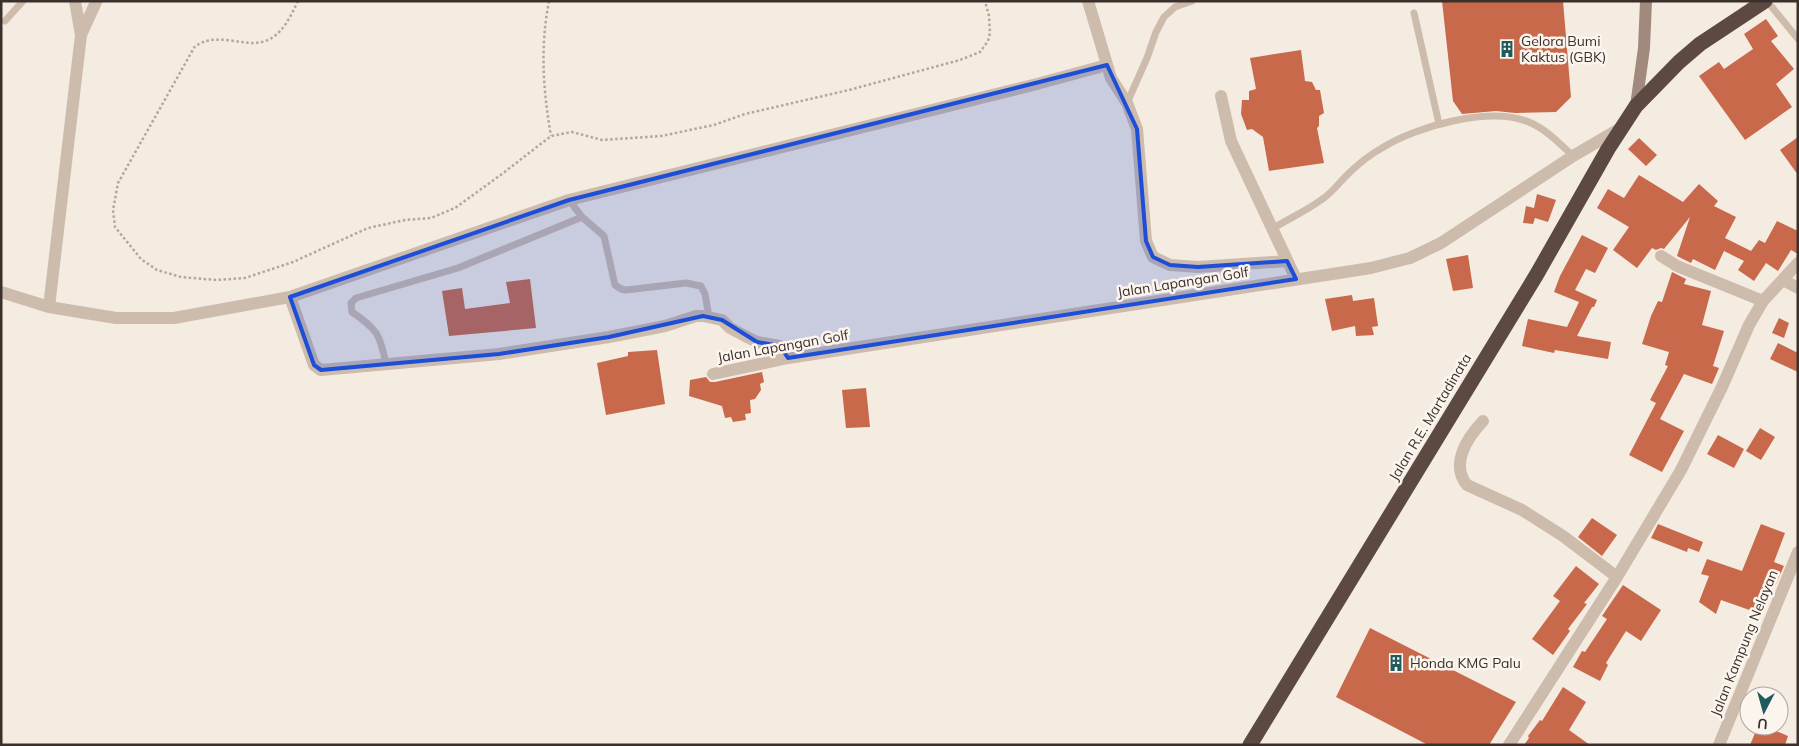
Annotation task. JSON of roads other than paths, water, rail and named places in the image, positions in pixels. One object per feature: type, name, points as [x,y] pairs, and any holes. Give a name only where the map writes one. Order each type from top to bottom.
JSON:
[{"type":"highway","name":"Jalan R.E. Martadinata","points":[[1250,745],[1537,274],[1608,149],[1636,106],[1679,62],[1700,44],[1766,1]]},
{"type":"street","points":[[76,1],[86,5],[96,2]]},
{"type":"street","points":[[76,1],[82,35]]},
{"type":"street","points":[[1088,1],[1107,65],[1112,78],[1127,103],[1137,129],[1146,241],[1153,256],[1170,265],[1198,267],[1287,261]]},
{"type":"street","points":[[1636,106],[1644,48],[1646,1]]},
{"type":"street","points":[[49,307],[82,35],[96,2]]},
{"type":"street","points":[[1,292],[49,307],[116,318],[174,318],[290,297],[569,200],[1107,65]]},
{"type":"street","points":[[1221,96],[1231,142],[1296,279]]},
{"type":"street","name":"Jalan Lapangan Golf","points":[[713,374],[788,358],[1371,268],[1410,258],[1441,243],[1573,156],[1623,127]]},
{"type":"street","points":[[1661,256],[1677,266],[1763,301]]},
{"type":"street","points":[[1508,745],[1617,577],[1682,470],[1722,387],[1745,333],[1763,301],[1798,263]]},
{"type":"street","points":[[1783,280],[1798,288]]},
{"type":"street","points":[[290,297],[314,365],[321,370],[499,354],[609,338],[665,326],[696,316],[722,320],[730,328],[757,342],[780,346],[787,352],[788,358]]},
{"type":"street","points":[[1483,421],[1474,430],[1459,459],[1459,470],[1462,480],[1467,485],[1522,510],[1563,536],[1617,577]]},
{"type":"street","name":"Jalan Kampung Nelayan","points":[[1719,745],[1798,552]]},
{"type":"lane","points":[[5,21],[23,1]]},
{"type":"lane","points":[[1127,103],[1164,17],[1175,7],[1192,1]]},
{"type":"lane","points":[[1766,1],[1798,39]]},
{"type":"lane","points":[[1414,14],[1439,124]]},
{"type":"lane","points":[[1272,229],[1323,200],[1347,174],[1382,148],[1439,124],[1472,117],[1506,117],[1529,122],[1542,128],[1573,156]]},
{"type":"lane","points":[[569,200],[582,217],[604,236],[615,285],[626,290],[686,283],[701,286],[705,294],[709,318]]},
{"type":"lane","points":[[386,364],[381,340],[370,324],[352,312],[351,304],[356,298],[458,268],[582,217]]},
{"type":"place","name":"Gelora Bumi Kaktus (GBK)","points":[[1507,49]]},
{"type":"place","name":"Honda KMG Palu","points":[[1396,663]]}]
